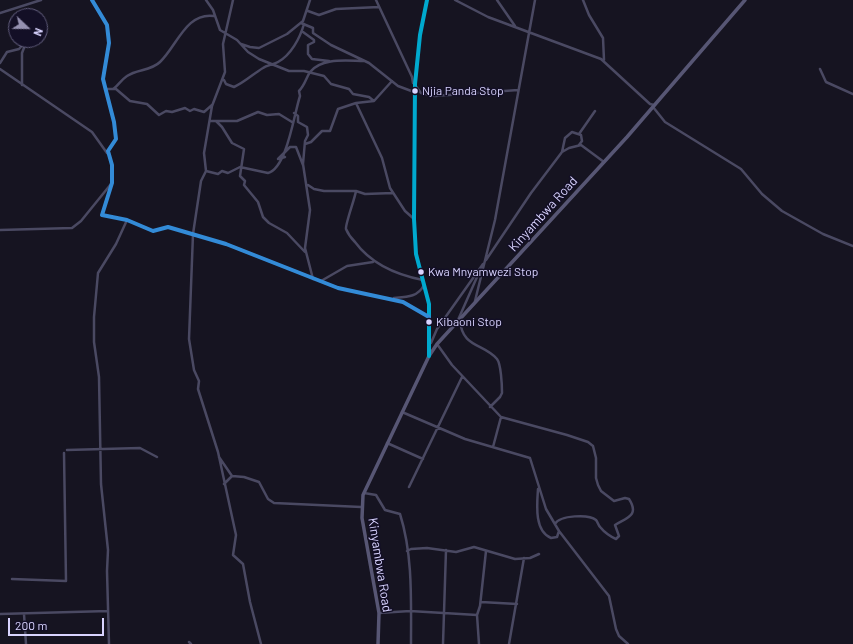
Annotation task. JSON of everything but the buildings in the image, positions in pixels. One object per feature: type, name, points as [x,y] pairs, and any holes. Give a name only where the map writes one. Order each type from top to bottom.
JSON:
[{"type":"street","points":[[0,13],[41,0]]},
{"type":"street","points":[[92,0],[104,20],[108,33],[108,49],[103,74],[105,89],[114,122],[116,139],[108,153]]},
{"type":"street","points":[[206,0],[212,9],[220,30],[240,43],[253,56],[271,65],[289,71],[310,72],[324,76],[331,84],[349,89],[353,94],[369,98],[374,101]]},
{"type":"street","points":[[232,0],[224,32],[223,45],[226,66],[224,77],[213,104],[204,153],[206,170],[201,180],[193,234],[190,354],[194,370],[199,380],[198,389],[218,454],[236,535],[232,556],[243,564],[250,602],[261,644]]},
{"type":"street","points":[[224,77],[226,84],[234,87],[244,82],[263,67],[278,62],[286,56],[302,32],[310,0]]},
{"type":"street","points":[[376,0],[412,76],[414,88]]},
{"type":"street","points":[[427,0],[420,35],[414,84],[414,219],[416,254],[429,304],[430,356]]},
{"type":"street","points":[[455,0],[488,17],[604,60],[650,104],[654,106],[665,122],[741,169],[762,194],[782,210],[817,231],[853,246]]},
{"type":"street","points":[[497,0],[515,27]]},
{"type":"street","points":[[474,304],[496,220],[535,0]]},
{"type":"street","points":[[583,0],[588,15],[603,38],[604,60]]},
{"type":"street","name":"Kinyambwa Road","points":[[378,644],[379,612],[361,507],[364,493],[386,443],[430,356],[437,344],[604,162],[745,0]]},
{"type":"street","points":[[308,10],[319,15],[336,10],[372,6],[380,7]]},
{"type":"street","points":[[113,89],[127,76],[161,62],[195,19],[204,15],[214,16]]},
{"type":"street","points":[[240,43],[255,48],[264,46],[303,24]]},
{"type":"street","points":[[303,24],[313,28],[313,33],[324,41],[364,60],[401,87],[414,92]]},
{"type":"street","points":[[302,32],[314,40],[314,42],[308,45],[308,54],[312,59],[332,62],[364,60]]},
{"type":"street","points":[[0,63],[7,52],[20,48]]},
{"type":"street","points":[[22,85],[22,53],[24,48]]},
{"type":"street","points":[[206,170],[218,174],[222,171],[228,173],[240,167],[269,173],[278,167],[283,156],[300,96],[299,91],[304,86],[310,72],[332,62]]},
{"type":"street","points":[[820,68],[826,82],[853,94]]},
{"type":"street","points":[[0,70],[92,132],[108,153],[112,165],[112,183],[102,215],[127,220],[153,231],[168,227],[193,234],[237,248],[313,279],[343,289],[393,298],[409,305],[429,318]]},
{"type":"street","points":[[305,144],[311,142],[322,131],[330,131],[338,110],[356,103],[374,101],[392,81]]},
{"type":"street","points":[[414,84],[421,93],[436,96],[518,90]]},
{"type":"street","points":[[105,89],[120,91],[133,103],[147,104],[159,114],[166,111],[172,112],[185,108],[190,111],[194,109],[204,112],[213,104]]},
{"type":"street","points":[[356,103],[382,158],[387,182],[393,193],[414,219]]},
{"type":"street","points":[[579,134],[595,111]]},
{"type":"street","points":[[210,121],[237,121],[258,112],[267,115],[279,114],[292,122]]},
{"type":"street","points":[[294,113],[298,116],[298,122],[307,127],[308,135],[305,144],[304,169]]},
{"type":"street","points":[[216,121],[222,127],[232,143],[244,149],[240,167],[240,176],[245,181],[244,185],[248,191],[258,202],[263,217],[269,223],[287,233],[305,252]]},
{"type":"street","points":[[562,152],[562,144],[568,134],[572,132],[579,134]]},
{"type":"street","points":[[578,146],[582,141],[579,134]]},
{"type":"street","points":[[430,345],[437,329],[562,152],[569,148],[578,146],[586,147],[604,162]]},
{"type":"street","points":[[283,156],[285,157],[278,159],[290,147],[296,147],[304,169],[310,210],[306,227],[305,252],[313,279]]},
{"type":"street","points":[[0,230],[72,228],[81,221],[112,183]]},
{"type":"street","points":[[307,185],[320,191],[356,190],[365,194],[393,193]]},
{"type":"street","points":[[356,190],[346,229],[357,245],[373,262],[388,271],[423,280]]},
{"type":"street","points":[[109,644],[107,571],[108,550],[101,484],[99,377],[94,326],[98,272],[112,252],[127,220]]},
{"type":"street","points":[[321,281],[347,266],[373,262]]},
{"type":"street","points":[[484,263],[458,321],[461,331],[474,346],[493,356],[499,363],[502,393],[500,398],[490,407]]},
{"type":"street","points":[[393,298],[414,296],[424,284]]},
{"type":"street","points":[[437,344],[462,377],[501,417],[568,435],[588,442],[595,450],[597,468],[596,478],[599,488],[614,501],[625,498],[629,499],[633,509],[631,515],[625,521],[615,525],[619,536],[616,539],[601,529],[595,520],[586,516],[560,519],[555,524]]},
{"type":"street","points":[[409,487],[462,377]]},
{"type":"street","points":[[402,412],[437,428],[530,458],[546,509],[559,531],[609,596],[616,629],[619,636],[628,644]]},
{"type":"street","points":[[492,447],[501,417]]},
{"type":"street","points":[[386,443],[423,459]]},
{"type":"street","points":[[67,450],[140,448],[157,457]]},
{"type":"street","points":[[12,579],[66,581],[64,452]]},
{"type":"street","points":[[218,454],[232,476]]},
{"type":"street","points":[[224,484],[232,476]]},
{"type":"street","points":[[232,476],[253,478],[259,482],[268,499],[274,503],[361,507]]},
{"type":"street","points":[[538,486],[537,513],[542,529],[546,535],[551,538],[557,537],[559,531]]},
{"type":"street","points":[[364,493],[376,495],[385,510],[400,514],[407,551],[411,588],[410,644]]},
{"type":"street","points":[[407,551],[411,549],[427,548],[456,552],[474,547],[486,552],[514,559],[539,554]]},
{"type":"street","points":[[443,644],[446,550]]},
{"type":"street","points":[[479,644],[477,615],[480,606],[486,552]]},
{"type":"street","points":[[509,644],[524,558]]},
{"type":"street","points":[[481,602],[517,604]]},
{"type":"street","points":[[0,614],[108,611]]},
{"type":"street","points":[[379,612],[445,612],[477,615]]},
{"type":"street","points":[[24,614],[26,644]]},
{"type":"transit line","points":[[92,0],[107,25],[109,43],[103,79],[114,122],[116,139],[108,151],[112,165],[112,183],[102,215],[127,220],[153,231],[168,227],[226,244],[338,288],[403,302],[429,317]]},
{"type":"transit line","points":[[427,0],[420,35],[415,84],[414,219],[416,254],[429,304],[429,356]]},
{"type":"place","name":"Njia Panda Stop","points":[[415,91]]},
{"type":"place","name":"Kwa Mnyamwezi Stop","points":[[421,272]]},
{"type":"place","name":"Kibaoni Stop","points":[[429,322]]}]
